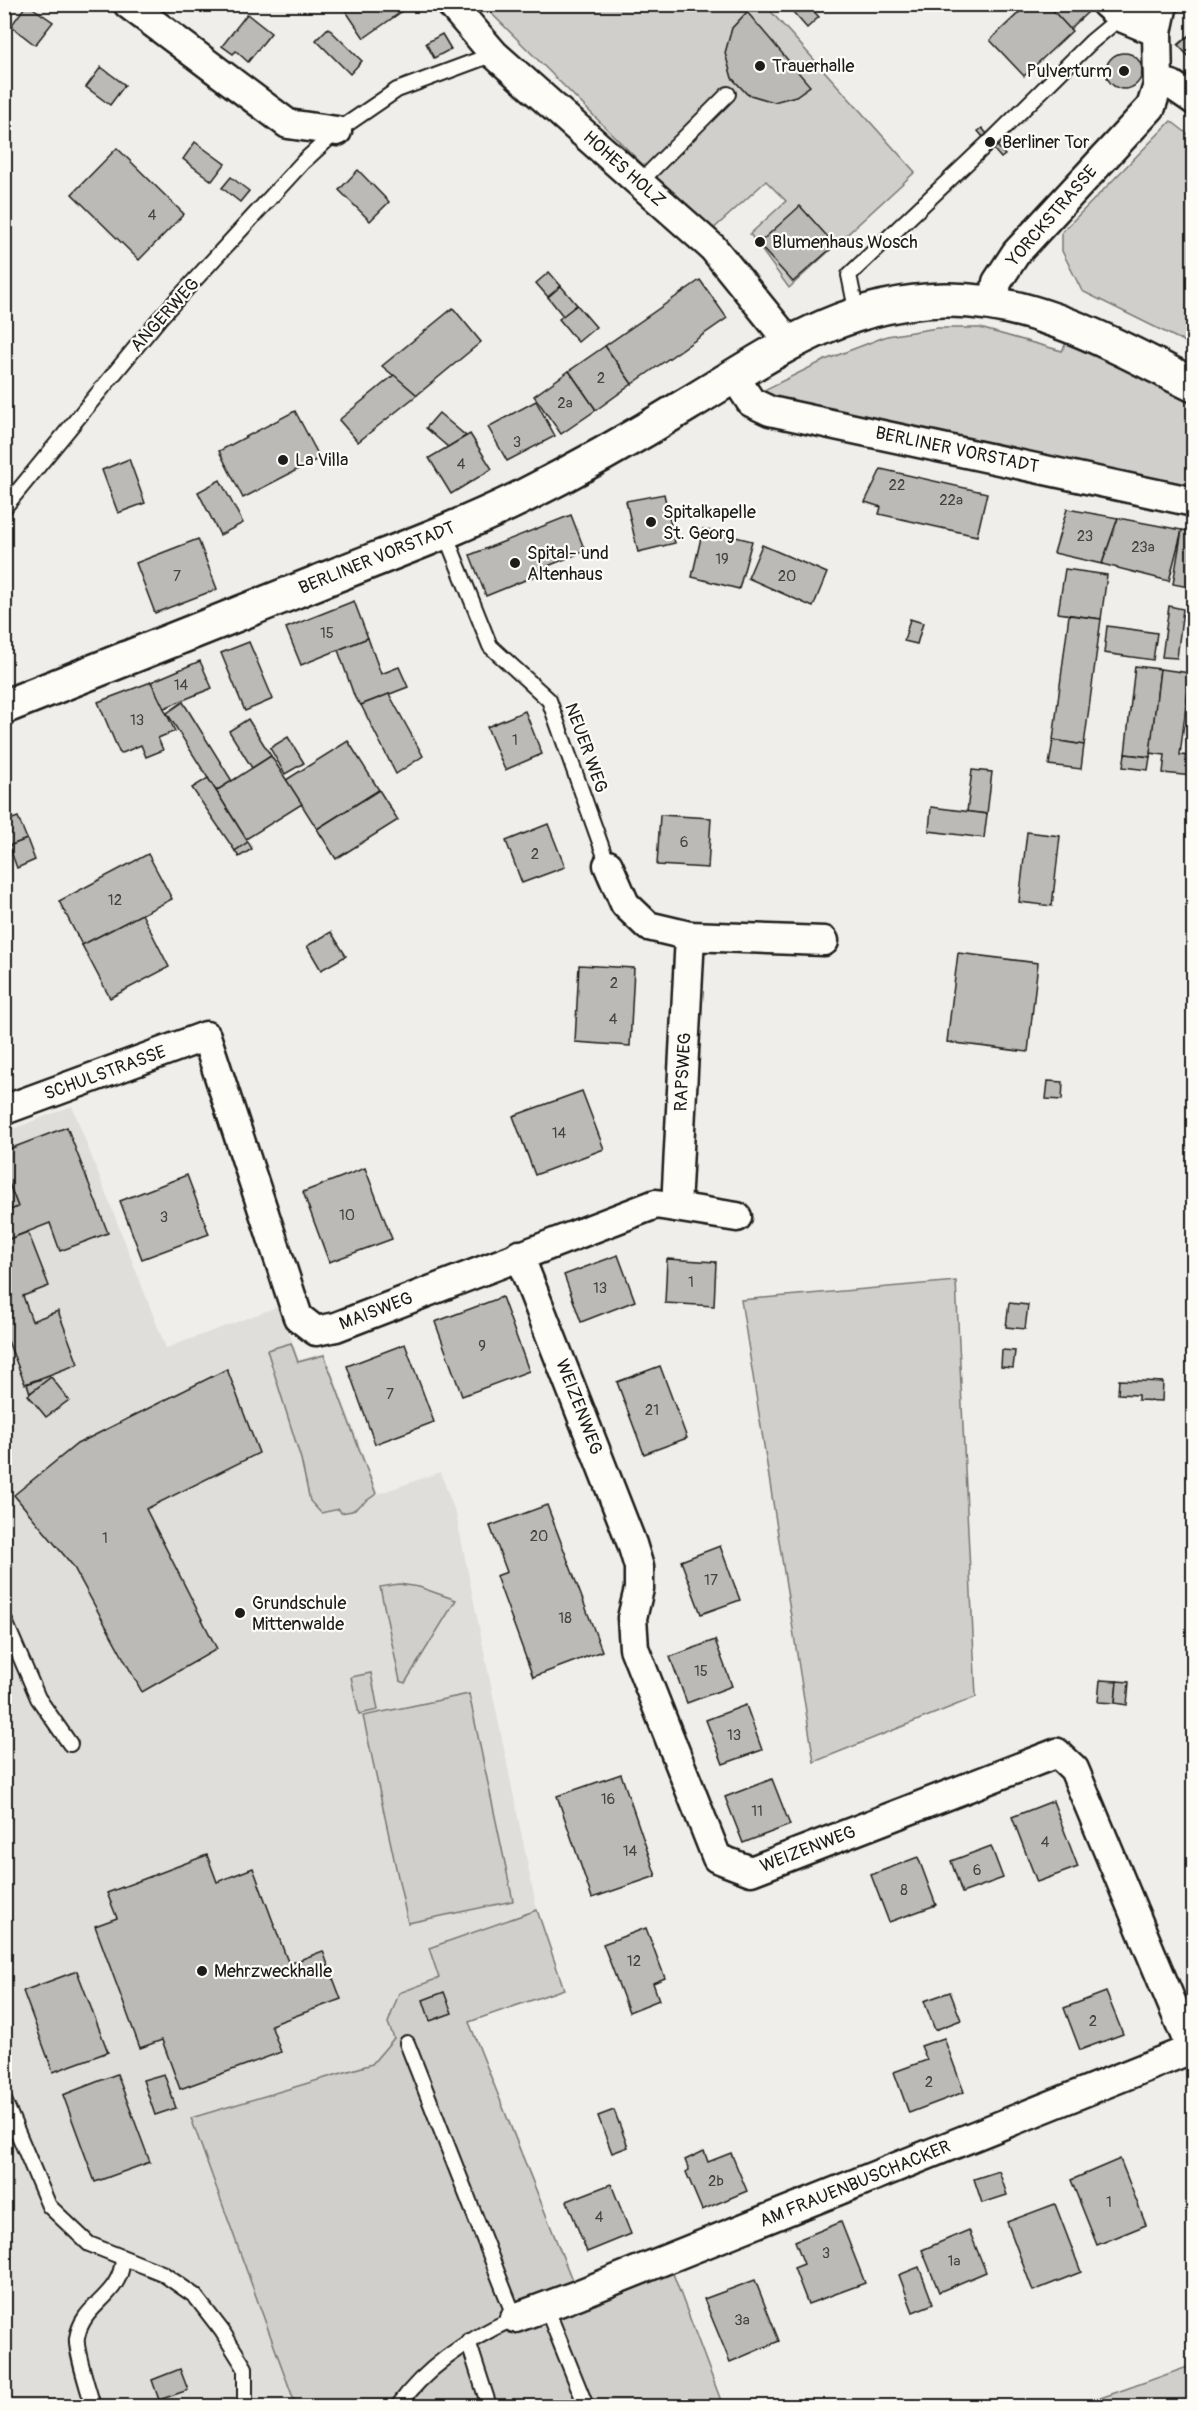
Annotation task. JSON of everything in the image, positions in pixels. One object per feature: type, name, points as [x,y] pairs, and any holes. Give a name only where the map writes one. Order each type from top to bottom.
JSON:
[{"type":"main road","name":"BERLINER VORSTADT","points":[[4,707],[517,500],[648,429],[789,342],[819,327],[858,314],[901,304],[944,300],[994,303],[1042,314],[1194,385]]},
{"type":"street","points":[[128,4],[288,124],[337,131]]},
{"type":"street","name":"HOHES HOLZ","points":[[451,4],[494,54],[713,248],[789,342]]},
{"type":"street","points":[[1113,11],[1160,18]]},
{"type":"street","name":"YORCKSTRASSE","points":[[994,303],[997,282],[1016,253],[1151,107],[1158,81],[1160,18]]},
{"type":"street","points":[[1158,81],[1172,85],[1194,100]]},
{"type":"street","name":"BERLINER VORSTADT","points":[[734,376],[751,402],[770,411],[1194,502]]},
{"type":"street","points":[[608,865],[625,904],[648,926],[690,936],[824,941]]},
{"type":"street","name":"RAPSWEG","points":[[676,1207],[690,936]]},
{"type":"street","name":"MAISWEG","points":[[206,1036],[298,1317],[316,1331],[336,1327],[656,1204],[737,1217]]},
{"type":"street","name":"SCHULSTRASSE","points":[[4,1110],[206,1036]]},
{"type":"street","name":"WEIZENWEG","points":[[519,1256],[632,1544],[639,1567],[639,1589],[632,1618],[634,1648],[717,1858],[751,1871],[1057,1753],[1074,1769],[1192,2049]]},
{"type":"street","name":"AM FRAUENBUSCHACKER","points":[[515,2318],[1192,2049]]},
{"type":"lane","points":[[858,314],[849,275],[990,142],[1091,42],[1113,11]]},
{"type":"lane","name":"ANGERWEG","points":[[4,508],[159,319],[303,162],[337,131],[398,90],[494,54]]},
{"type":"lane","points":[[640,182],[728,94]]},
{"type":"lane","name":"NEUER WEG","points":[[444,531],[490,646],[549,700],[608,865]]},
{"type":"lane","points":[[4,1619],[38,1698],[70,1744]]},
{"type":"lane","points":[[398,2406],[433,2369],[468,2341],[515,2318],[407,2043]]},
{"type":"lane","points":[[4,2100],[49,2206],[89,2244],[162,2273],[195,2296],[222,2331],[245,2368],[245,2406]]},
{"type":"lane","points":[[93,2406],[76,2340],[83,2321],[112,2291],[122,2276],[123,2259]]},
{"type":"lane","points":[[546,2307],[586,2406]]},
{"type":"lane","points":[[468,2341],[489,2406]]},
{"type":"shaded area","points":[[483,5],[765,5],[915,172],[789,288],[750,234],[786,201],[766,181],[710,232]]},
{"type":"shaded area","points":[[1171,121],[1193,138],[1193,346],[1082,291],[1062,251],[1062,232]]},
{"type":"shaded area","points":[[937,328],[980,328],[1062,351],[1066,343],[1134,369],[1193,401],[1193,495],[756,394],[825,360],[887,336]]},
{"type":"shaded area","name":"Grundschule Mittenwalde","points":[[72,1106],[166,1348],[280,1306],[299,1360],[325,1353],[378,1494],[440,1472],[456,1514],[537,1910],[429,1948],[439,1978],[372,2064],[191,2118],[296,2406],[5,2406],[5,1132]]},
{"type":"shaded area","points":[[956,1281],[976,1697],[814,1762],[741,1300]]},
{"type":"shaded area","points":[[291,1343],[298,1362],[324,1355],[376,1494],[352,1511],[341,1513],[339,1509],[321,1513],[310,1501],[301,1459],[267,1350]]},
{"type":"shaded area","points":[[399,1584],[419,1587],[456,1600],[405,1683],[400,1681],[380,1587]]},
{"type":"shaded area","points":[[371,1673],[378,1710],[359,1714],[351,1677]]},
{"type":"shaded area","points":[[469,1694],[513,1901],[408,1923],[363,1716]]},
{"type":"shaded area","points":[[537,1910],[564,1989],[469,2022],[578,2295],[669,2263],[723,2406],[296,2406],[191,2118],[372,2064],[394,2038],[388,2023],[399,1993],[439,1978],[429,1948]]},
{"type":"shaded area","points":[[1193,2365],[1193,2406],[1078,2406]]},
{"type":"building","points":[[27,4],[53,22],[35,45],[11,26]]},
{"type":"building","points":[[341,4],[396,4],[401,12],[364,38]]},
{"type":"building","points":[[786,4],[807,4],[819,17],[807,28]]},
{"type":"building","points":[[1028,4],[1047,4],[1072,31],[1024,76],[990,40]]},
{"type":"building","points":[[1047,4],[1081,4],[1088,12],[1070,29]]},
{"type":"building","name":"Trauerhalle","points":[[747,12],[810,86],[796,96],[774,102],[747,94],[732,78],[725,53],[732,28]]},
{"type":"building","points":[[247,14],[271,33],[248,62],[236,51],[233,54],[222,46]]},
{"type":"building","points":[[328,28],[362,61],[350,74],[316,40]]},
{"type":"building","points":[[1194,31],[1194,62],[1178,45]]},
{"type":"building","points":[[442,34],[451,49],[434,58],[426,43]]},
{"type":"building","name":"Pulverturm","points":[[1124,53],[1137,58],[1142,71],[1137,84],[1124,89],[1111,84],[1106,71],[1111,58]]},
{"type":"building","points":[[101,67],[125,85],[110,105],[86,87]]},
{"type":"building","name":"Berliner Tor","points":[[982,128],[1005,155],[1001,158],[978,131]]},
{"type":"building","points":[[195,142],[225,164],[212,181],[183,159]]},
{"type":"building","points":[[117,148],[184,214],[139,260],[72,194]]},
{"type":"building","points":[[358,170],[389,202],[370,221],[339,190]]},
{"type":"building","points":[[231,177],[249,191],[240,202],[222,188]]},
{"type":"building","points":[[800,206],[835,245],[793,282],[758,244]]},
{"type":"building","points":[[549,272],[561,286],[548,297],[536,283]]},
{"type":"building","points":[[700,280],[727,318],[632,384],[605,346]]},
{"type":"building","points":[[561,286],[577,305],[563,316],[548,297]]},
{"type":"building","points":[[577,305],[596,327],[578,342],[559,319]]},
{"type":"building","points":[[453,308],[481,342],[417,395],[382,366]]},
{"type":"building","points":[[605,346],[632,384],[596,410],[569,371]]},
{"type":"building","points":[[569,371],[596,410],[561,434],[534,396]]},
{"type":"building","points":[[394,375],[417,395],[358,442],[339,420]]},
{"type":"building","points":[[536,401],[555,436],[507,461],[488,427]]},
{"type":"building","points":[[295,411],[320,458],[243,498],[219,451]]},
{"type":"building","points":[[439,413],[466,436],[448,447],[426,428]]},
{"type":"building","points":[[470,434],[492,469],[451,494],[429,458]]},
{"type":"building","points":[[129,459],[145,503],[118,513],[102,470]]},
{"type":"building","points":[[881,469],[987,493],[977,536],[879,514],[881,507],[865,502]]},
{"type":"building","points":[[220,480],[243,523],[220,535],[198,492]]},
{"type":"building","name":"Spitalkapelle St. Georg","points":[[664,494],[675,543],[638,552],[626,501]]},
{"type":"building","points":[[1067,509],[1118,518],[1102,564],[1054,553]]},
{"type":"building","name":"Spital- und Altenhaus","points":[[571,515],[585,551],[538,570],[540,574],[486,596],[470,555]]},
{"type":"building","points":[[1118,518],[1182,530],[1169,581],[1102,564]]},
{"type":"building","points":[[703,529],[752,541],[739,589],[692,577]]},
{"type":"building","points":[[1182,530],[1194,532],[1194,588],[1173,584]]},
{"type":"building","points":[[198,539],[217,589],[155,613],[136,563]]},
{"type":"building","points":[[762,545],[827,573],[813,607],[748,578]]},
{"type":"building","points":[[1065,569],[1107,575],[1101,619],[1058,613]]},
{"type":"building","points":[[354,601],[368,638],[301,665],[286,628]]},
{"type":"building","points":[[1169,606],[1183,609],[1177,658],[1162,657]]},
{"type":"building","points":[[1069,615],[1101,619],[1084,745],[1053,740]]},
{"type":"building","points":[[910,619],[923,623],[917,644],[904,641]]},
{"type":"building","points":[[1107,626],[1157,633],[1153,660],[1104,653]]},
{"type":"building","points":[[368,638],[381,674],[399,667],[408,687],[361,705],[355,698],[338,650]]},
{"type":"building","points":[[249,642],[273,699],[245,711],[221,653]]},
{"type":"building","points":[[200,661],[212,688],[162,709],[151,682]]},
{"type":"building","points":[[1135,666],[1160,669],[1150,757],[1125,754]]},
{"type":"building","points":[[1160,669],[1190,673],[1180,755],[1194,756],[1193,776],[1163,773],[1165,755],[1150,753]]},
{"type":"building","points":[[151,682],[175,731],[158,738],[163,750],[146,757],[141,745],[120,754],[98,702]]},
{"type":"building","points":[[389,694],[423,756],[396,774],[361,705]]},
{"type":"building","points":[[183,702],[232,781],[216,791],[167,713]]},
{"type":"building","points":[[525,711],[542,754],[505,770],[487,727]]},
{"type":"building","points":[[248,719],[271,756],[252,768],[229,731]]},
{"type":"building","points":[[288,737],[304,763],[285,774],[270,748]]},
{"type":"building","points":[[1053,740],[1084,745],[1081,769],[1049,765]]},
{"type":"building","points":[[348,741],[379,790],[317,829],[286,780]]},
{"type":"building","points":[[1125,754],[1150,757],[1148,770],[1123,767]]},
{"type":"building","points":[[271,756],[302,804],[246,839],[216,791]]},
{"type":"building","points":[[972,770],[992,772],[987,814],[967,812]]},
{"type":"building","points":[[208,778],[248,842],[235,851],[192,788]]},
{"type":"building","points":[[379,790],[398,820],[336,859],[317,829]]},
{"type":"building","points":[[931,807],[987,814],[984,838],[929,831]]},
{"type":"building","points":[[660,815],[711,818],[708,868],[657,865]]},
{"type":"building","points":[[18,817],[27,839],[4,848],[4,822]]},
{"type":"building","points":[[548,824],[565,867],[522,883],[506,841]]},
{"type":"building","points":[[1027,832],[1060,836],[1052,906],[1019,902]]},
{"type":"building","points":[[27,839],[35,860],[17,868],[9,846]]},
{"type":"building","points":[[248,842],[252,849],[239,857],[235,851]]},
{"type":"building","points":[[148,854],[172,899],[82,945],[59,901]]},
{"type":"building","points":[[142,914],[169,967],[110,998],[82,945]]},
{"type":"building","points":[[331,932],[346,956],[321,970],[307,946]]},
{"type":"building","points":[[958,953],[1038,963],[1028,1052],[947,1042]]},
{"type":"building","points":[[579,965],[634,968],[630,1046],[575,1042]]},
{"type":"building","points":[[1048,1081],[1063,1082],[1062,1100],[1046,1099]]},
{"type":"building","points":[[582,1091],[604,1149],[535,1175],[513,1116]]},
{"type":"building","points":[[67,1127],[108,1233],[60,1251],[50,1223],[4,1241],[4,1212],[18,1207],[4,1171],[4,1151]]},
{"type":"building","points":[[365,1168],[392,1239],[329,1262],[303,1192]]},
{"type":"building","points":[[4,1171],[18,1207],[4,1212]]},
{"type":"building","points":[[187,1175],[209,1234],[142,1259],[120,1201]]},
{"type":"building","points":[[28,1232],[49,1286],[23,1296],[32,1321],[58,1311],[78,1364],[25,1384],[4,1331],[4,1241]]},
{"type":"building","points":[[618,1255],[635,1301],[581,1322],[564,1275]]},
{"type":"building","points":[[667,1259],[716,1262],[714,1306],[665,1303]]},
{"type":"building","points":[[502,1297],[529,1371],[462,1396],[435,1322]]},
{"type":"building","points":[[1009,1303],[1028,1305],[1025,1329],[1006,1327]]},
{"type":"building","points":[[405,1344],[434,1422],[375,1444],[347,1366]]},
{"type":"building","points":[[1002,1350],[1015,1351],[1013,1368],[1001,1367]]},
{"type":"building","points":[[660,1366],[687,1438],[644,1454],[617,1382]]},
{"type":"building","points":[[227,1369],[259,1453],[146,1509],[217,1649],[142,1692],[73,1566],[14,1495],[77,1444]]},
{"type":"building","points":[[49,1376],[50,1378],[30,1393],[27,1384]]},
{"type":"building","points":[[51,1377],[69,1400],[46,1417],[28,1395]]},
{"type":"building","points":[[1119,1380],[1163,1382],[1162,1401],[1138,1400],[1138,1395],[1118,1394]]},
{"type":"building","points":[[547,1505],[602,1651],[533,1677],[496,1576],[507,1572],[490,1526]]},
{"type":"building","points":[[720,1546],[740,1600],[701,1614],[681,1561]]},
{"type":"building","points":[[715,1640],[732,1686],[687,1703],[670,1657]]},
{"type":"building","points":[[1100,1680],[1117,1681],[1115,1703],[1098,1702]]},
{"type":"building","points":[[1117,1681],[1129,1682],[1127,1705],[1115,1703]]},
{"type":"building","points":[[746,1705],[762,1750],[723,1764],[706,1720]]},
{"type":"building","points":[[621,1774],[656,1876],[592,1898],[557,1796]]},
{"type":"building","points":[[772,1779],[790,1825],[743,1843],[725,1797]]},
{"type":"building","points":[[1053,1801],[1078,1867],[1037,1882],[1012,1817]]},
{"type":"building","points":[[991,1846],[1003,1878],[962,1893],[951,1861]]},
{"type":"building","name":"Mehrzweckhalle","points":[[207,1855],[217,1882],[253,1868],[294,1978],[328,1965],[341,1999],[271,2025],[281,2052],[180,2089],[162,2040],[140,2048],[95,1926],[117,1918],[107,1893]]},
{"type":"building","points":[[918,1857],[936,1905],[889,1922],[871,1875]]},
{"type":"building","points":[[646,1928],[665,1978],[653,1983],[659,2000],[629,2012],[603,1944]]},
{"type":"building","points":[[323,1951],[328,1965],[294,1978],[289,1964]]},
{"type":"building","points":[[77,1971],[108,2052],[53,2072],[23,1991]]},
{"type":"building","points":[[444,1992],[452,2013],[430,2021],[423,2000]]},
{"type":"building","points":[[950,1992],[961,2020],[935,2030],[924,2001]]},
{"type":"building","points":[[1106,1992],[1123,2034],[1080,2050],[1064,2008]]},
{"type":"building","points":[[944,2038],[964,2092],[909,2113],[894,2072],[927,2060],[921,2046]]},
{"type":"building","points":[[117,2074],[150,2162],[95,2182],[63,2095]]},
{"type":"building","points":[[164,2074],[176,2108],[155,2115],[143,2080]]},
{"type":"building","points":[[614,2110],[628,2147],[612,2153],[598,2116]]},
{"type":"building","points":[[704,2151],[708,2162],[731,2153],[747,2191],[702,2210],[686,2172],[689,2170],[685,2160]]},
{"type":"building","points":[[1120,2159],[1146,2225],[1097,2245],[1071,2180]]},
{"type":"building","points":[[999,2171],[1007,2195],[982,2203],[974,2179]]},
{"type":"building","points":[[611,2184],[631,2234],[587,2252],[567,2201]]},
{"type":"building","points":[[1055,2204],[1081,2272],[1033,2291],[1007,2222]]},
{"type":"building","points":[[841,2222],[865,2283],[808,2304],[794,2268],[804,2264],[795,2241]]},
{"type":"building","points":[[969,2230],[986,2272],[939,2292],[922,2250]]},
{"type":"building","points":[[919,2267],[933,2304],[913,2312],[899,2275]]},
{"type":"building","points":[[755,2280],[779,2341],[730,2362],[704,2299]]},
{"type":"building","points":[[180,2369],[188,2390],[159,2400],[152,2380]]},
{"type":"place","name":"Trauerhalle","points":[[760,66]]},
{"type":"place","name":"Pulverturm","points":[[1124,71]]},
{"type":"place","name":"Berliner Tor","points":[[990,142]]},
{"type":"place","name":"Blumenhaus Wosch","points":[[760,242]]},
{"type":"place","name":"La Villa","points":[[283,460]]},
{"type":"place","name":"Spitalkapelle St. Georg","points":[[651,522]]},
{"type":"place","name":"Spital- und Altenhaus","points":[[515,563]]},
{"type":"place","name":"Grundschule Mittenwalde","points":[[240,1613]]},
{"type":"place","name":"Mehrzweckhalle","points":[[202,1971]]}]
